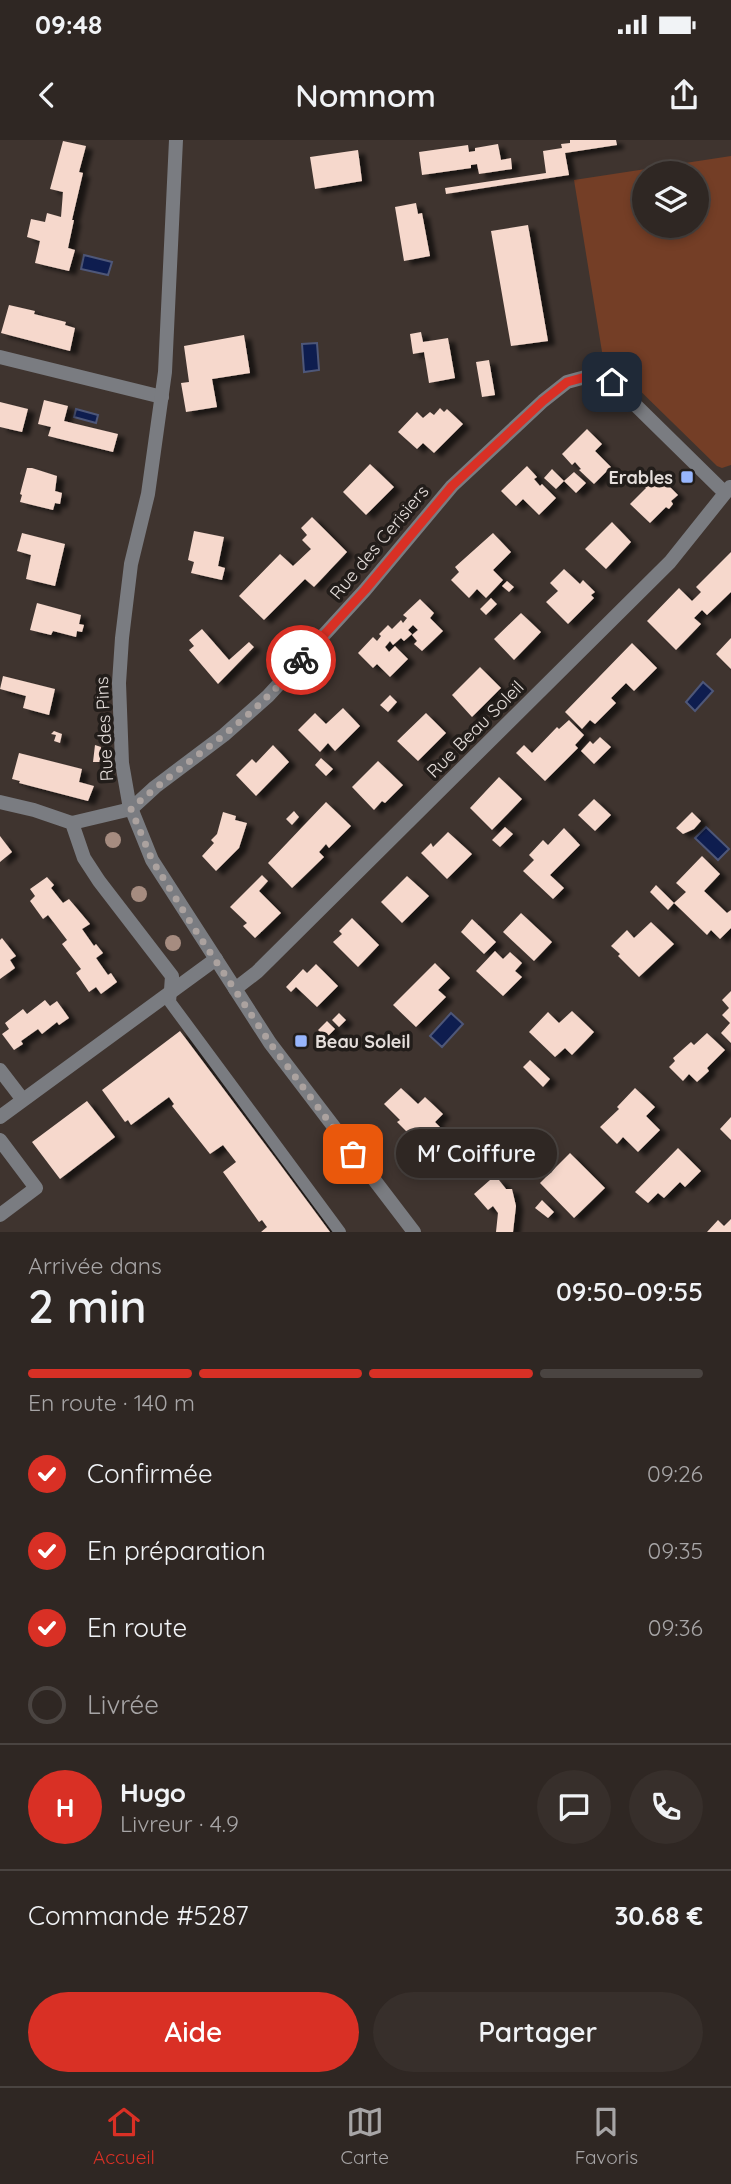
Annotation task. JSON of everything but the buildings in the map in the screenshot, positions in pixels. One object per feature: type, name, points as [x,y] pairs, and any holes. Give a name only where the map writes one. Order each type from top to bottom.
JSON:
[{"type":"street","name":"Rue des Pins","points":[[176,140],[166,360],[148,494],[131,564],[119,682],[122,763],[131,809],[152,860],[235,989],[295,1078],[410,1231]]},
{"type":"street","points":[[0,357],[162,397]]},
{"type":"street","name":"Rue des Cerisiers","points":[[131,809],[268,696],[365,590],[452,486],[567,382],[589,376],[612,382],[728,490]]},
{"type":"street","name":"Rue Beau Soleil","points":[[235,989],[251,978],[670,562],[728,490]]},
{"type":"street","points":[[0,802],[72,823],[131,809]]},
{"type":"street","points":[[72,823],[84,858],[99,881],[172,976],[171,990]]},
{"type":"street","points":[[0,1117],[216,959]]},
{"type":"street","points":[[0,1070],[23,1100]]},
{"type":"street","points":[[0,1140],[36,1188],[0,1215]]},
{"type":"lane","points":[[171,990],[170,1002],[340,1232]]},
{"type":"shaded area","points":[[731,156],[731,465],[722,468],[717,466],[626,377],[604,364],[574,180],[632,171],[632,238],[709,238],[709,161],[698,161]]},
{"type":"water","points":[[84,255],[112,262],[108,275],[81,269]]},
{"type":"water","points":[[317,343],[319,370],[304,372],[302,344]]},
{"type":"water","points":[[76,409],[98,415],[96,423],[74,417]]},
{"type":"water","points":[[703,682],[713,691],[695,711],[686,702]]},
{"type":"water","points":[[706,827],[729,849],[718,860],[695,838]]},
{"type":"water","points":[[451,1013],[463,1024],[442,1047],[430,1036]]},
{"type":"way so far","points":[[301,660],[268,696],[224,735],[155,787],[131,809],[152,860],[194,928],[270,1043],[353,1154]]},
{"type":"place","name":"Erables","points":[[687,477]]},
{"type":"place","name":"Beau Soleil","points":[[301,1041]]},
{"type":"place","name":"M' Coiffure","points":[[353,1154]]},
{"type":"route","points":[[301,660],[365,590],[452,486],[543,401],[567,382],[589,376],[612,382]]}]
